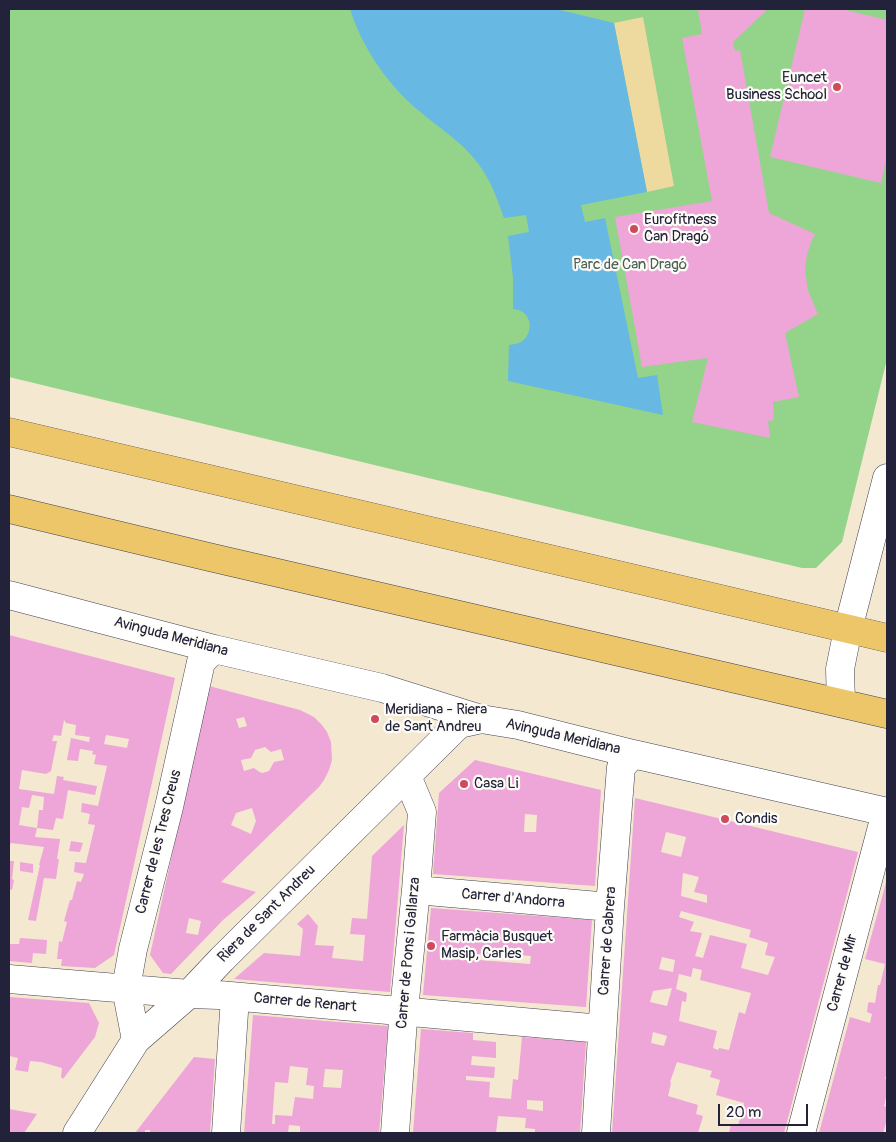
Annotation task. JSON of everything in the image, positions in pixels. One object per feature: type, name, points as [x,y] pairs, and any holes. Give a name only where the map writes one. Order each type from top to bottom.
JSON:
[{"type":"main road","points":[[9,432],[887,638]]},
{"type":"main road","points":[[9,509],[887,714]]},
{"type":"street","points":[[841,703],[840,669],[848,629],[887,478]]},
{"type":"street","name":"Avinguda Meridiana","points":[[9,595],[214,649],[382,688],[481,718],[518,725],[633,754],[887,812]]},
{"type":"street","name":"Carrer de les Tres Creus","points":[[136,1040],[126,988],[133,949],[169,807],[201,662],[214,649]]},
{"type":"street","name":"Riera de Sant Andreu","points":[[77,1133],[136,1040],[189,994],[459,724],[481,718]]},
{"type":"street","name":"Carrer de Cabrera","points":[[596,1133],[621,767],[633,754]]},
{"type":"street","name":"Carrer de Pons i Gallarza","points":[[395,1133],[422,812],[407,776]]},
{"type":"street","name":"Carrer de Mir","points":[[801,1133],[887,812]]},
{"type":"street","name":"Carrer d'Andorra","points":[[416,890],[610,907]]},
{"type":"street","name":"Carrer de Renart","points":[[9,979],[602,1029]]},
{"type":"street","points":[[226,1133],[235,997]]},
{"type":"green space","name":"Parc de Can Dragó","points":[[9,9],[887,9],[887,359],[842,542],[816,568],[802,568],[9,377]]},
{"type":"sand","points":[[643,17],[674,186],[647,192],[614,23]]},
{"type":"water","points":[[350,9],[556,9],[614,23],[647,192],[581,205],[585,222],[605,218],[638,378],[657,375],[663,415],[508,381],[509,345],[520,343],[525,339],[530,326],[528,317],[525,314],[513,309],[513,278],[508,236],[529,232],[526,215],[504,218],[492,187],[476,160],[461,144],[418,110],[396,89],[369,51],[361,37]]},
{"type":"building","points":[[698,9],[768,9],[733,42],[735,51],[740,50],[769,213],[815,234],[807,255],[805,270],[808,291],[818,314],[785,333],[799,397],[773,402],[774,420],[768,421],[770,438],[692,422],[708,358],[642,367],[615,217],[712,201],[682,38],[702,34]]},
{"type":"building","name":"Euncet Business School","points":[[805,9],[841,9],[887,20],[887,155],[881,183],[770,157]]},
{"type":"building","points":[[9,635],[175,678],[114,955],[95,968],[61,966],[62,959],[57,959],[59,941],[62,942],[67,922],[64,921],[70,900],[72,900],[77,881],[81,882],[84,874],[74,872],[75,862],[86,863],[95,825],[88,824],[90,814],[81,812],[82,803],[98,806],[107,766],[94,764],[96,755],[92,754],[93,751],[80,749],[78,761],[67,760],[71,738],[89,742],[90,737],[75,735],[76,725],[66,723],[64,720],[61,736],[54,735],[52,741],[57,741],[51,771],[46,774],[22,770],[19,789],[54,794],[57,776],[64,777],[63,780],[97,786],[95,795],[68,790],[63,819],[56,818],[53,830],[37,828],[35,837],[60,839],[56,879],[44,878],[36,921],[28,920],[44,847],[11,843],[9,847]],"holes":[[[106,735],[129,739],[127,748],[104,744]],[[32,795],[44,797],[43,810],[39,810],[37,828],[19,825],[22,807],[29,808]]]},
{"type":"building","points":[[209,686],[300,710],[314,717],[327,732],[331,742],[332,760],[324,780],[221,882],[256,892],[223,920],[171,974],[163,973],[150,955]],"holes":[[[244,717],[247,726],[239,728],[236,719]],[[265,747],[271,752],[281,749],[284,760],[274,762],[269,771],[262,773],[254,768],[244,771],[241,760],[251,758],[255,750]],[[252,808],[256,821],[251,834],[231,825],[236,813]],[[189,918],[201,921],[198,935],[186,933]]]},
{"type":"building","points":[[475,760],[601,790],[595,886],[433,874],[439,793]],"holes":[[[525,814],[537,815],[536,832],[524,832]]]},
{"type":"building","points":[[635,798],[858,852],[784,1133],[729,1133],[731,1124],[738,1126],[744,1103],[716,1095],[720,1080],[710,1077],[712,1071],[677,1062],[670,1082],[668,1096],[698,1105],[696,1114],[703,1116],[698,1133],[612,1133]],"holes":[[[666,832],[686,837],[681,857],[661,852]],[[683,873],[699,877],[694,892],[707,895],[707,903],[681,896]],[[681,911],[751,930],[749,937],[768,943],[765,955],[775,957],[768,975],[741,968],[747,944],[710,935],[703,958],[695,956],[702,933],[690,931],[694,922],[679,917]],[[662,957],[675,960],[673,972],[659,969]],[[693,968],[702,970],[700,980],[751,993],[745,1014],[739,1012],[729,1050],[713,1048],[717,1031],[679,1021],[682,1001],[686,1002],[687,993],[676,989],[679,974],[691,977]],[[672,988],[667,1006],[650,1002],[653,991]],[[653,1032],[667,1036],[664,1046],[651,1043]]]},
{"type":"building","points":[[404,825],[390,992],[234,979],[264,953],[300,956],[303,929],[297,924],[308,914],[318,926],[315,945],[334,946],[332,958],[363,961],[365,935],[350,934],[352,918],[367,919],[372,856]]},
{"type":"building","points":[[71,841],[83,843],[80,852],[69,851]]},
{"type":"building","points":[[9,861],[14,861],[12,890],[9,889]]},
{"type":"building","points":[[20,862],[33,864],[33,873],[20,871]]},
{"type":"building","points":[[887,879],[887,1071],[885,1079],[887,1079],[887,1093],[884,1106],[887,1107],[887,1119],[883,1133],[819,1133],[850,1017],[870,1023],[872,1014],[867,1012],[868,1004],[869,1002],[875,1003],[878,985],[880,985],[885,964],[865,959]]},
{"type":"building","points":[[431,908],[592,920],[586,1007],[423,995]],"holes":[[[479,954],[517,957],[517,955],[531,956],[530,964],[479,960]]]},
{"type":"building","points":[[20,938],[47,940],[46,954],[33,953],[32,963],[9,961],[9,944],[19,944]]},
{"type":"building","points":[[9,997],[89,1003],[99,1023],[95,1037],[63,1079],[61,1077],[62,1068],[41,1062],[30,1061],[28,1072],[15,1070],[18,1058],[9,1056]]},
{"type":"building","points":[[253,1015],[388,1026],[379,1133],[300,1133],[300,1126],[289,1125],[288,1133],[244,1133]],"holes":[[[290,1066],[308,1068],[306,1085],[314,1086],[313,1099],[295,1097],[292,1116],[275,1115],[275,1124],[272,1124],[275,1082],[288,1083]],[[325,1069],[343,1070],[341,1088],[323,1087]]]},
{"type":"building","points":[[421,1029],[473,1033],[473,1040],[496,1042],[496,1058],[472,1056],[471,1065],[495,1067],[494,1078],[466,1076],[466,1080],[490,1082],[489,1097],[511,1099],[513,1079],[518,1080],[522,1037],[586,1042],[580,1133],[535,1133],[535,1129],[525,1128],[526,1118],[498,1116],[496,1133],[413,1133]],"holes":[[[527,1100],[543,1101],[543,1111],[527,1109]]]},
{"type":"building","points":[[194,1057],[215,1059],[210,1133],[150,1133],[150,1130],[145,1130],[145,1133],[135,1133]]},
{"type":"building","points":[[9,1109],[37,1114],[24,1133],[9,1133]]},
{"type":"place","name":"Euncet Business School","points":[[837,87]]},
{"type":"place","name":"Eurofitness Can Dragó","points":[[634,229]]},
{"type":"place","name":"Meridiana - Riera de Sant Andreu","points":[[375,719]]},
{"type":"place","name":"Casa Li","points":[[464,784]]},
{"type":"place","name":"Condis","points":[[725,819]]},
{"type":"place","name":"Farmàcia Busquet Masip, Carles","points":[[431,946]]}]
